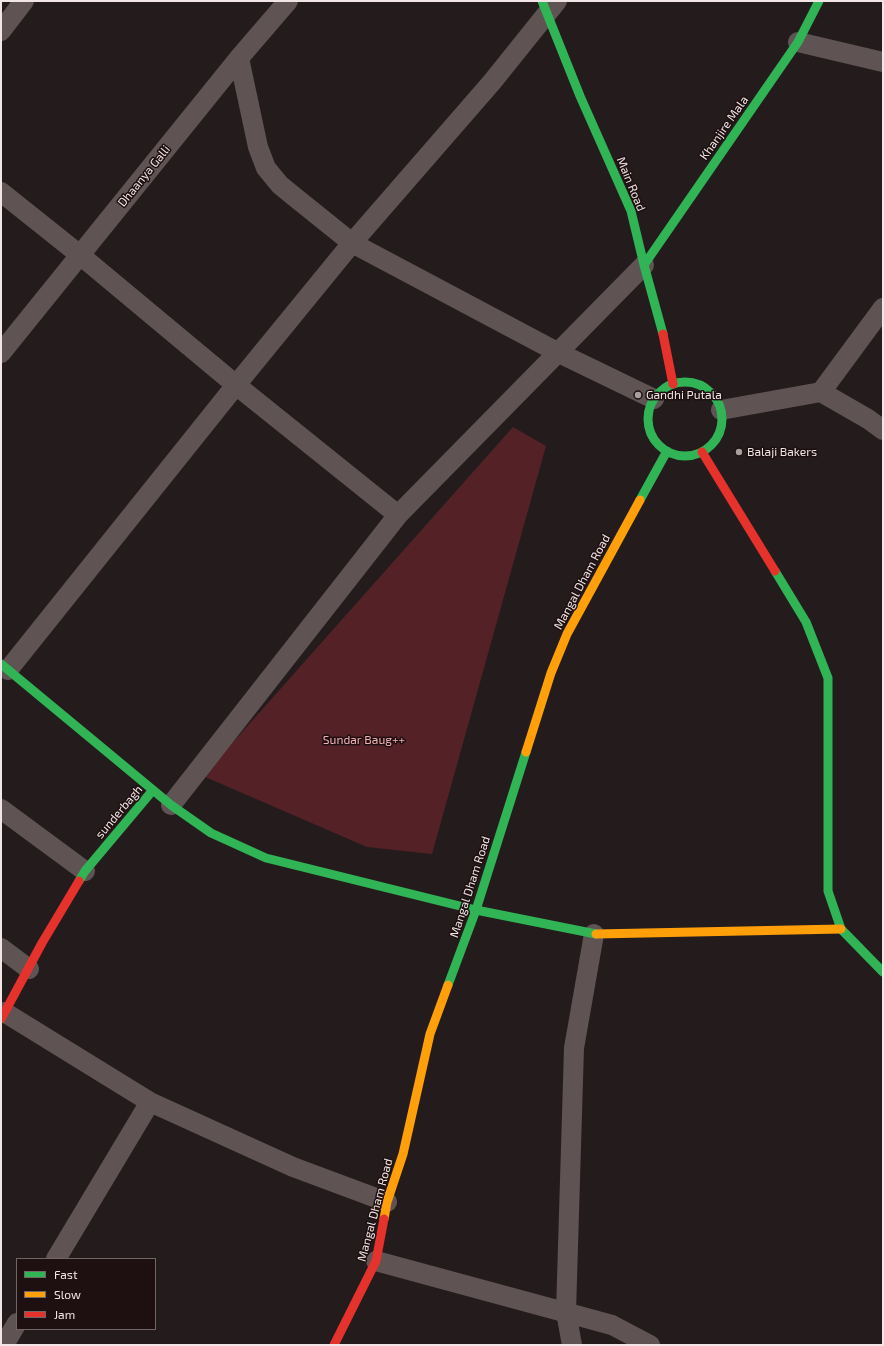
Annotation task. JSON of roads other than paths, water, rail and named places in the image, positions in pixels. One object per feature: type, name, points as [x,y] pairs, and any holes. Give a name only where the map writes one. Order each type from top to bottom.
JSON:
[{"type":"main road","name":"Khanjire Mala","points":[[644,265],[798,42],[819,1]]},
{"type":"main road","name":"Main Road","points":[[549,5],[580,96],[631,211],[664,340],[673,384]]},
{"type":"main road","points":[[685,382],[697,384],[708,390],[716,399],[721,410],[722,423],[719,434],[712,444],[702,452],[690,456],[678,456],[667,451],[657,444],[651,434],[648,422],[649,410],[654,399],[662,389],[673,384],[685,382]]},
{"type":"main road","name":"Mangal Dham Road","points":[[334,1345],[376,1261],[388,1202],[403,1154],[430,1034],[476,910],[552,673],[567,634],[667,451]]},
{"type":"main road","points":[[702,452],[806,622],[828,678],[828,892],[841,929],[883,972]]},
{"type":"main road","name":"sunderbagh","points":[[3,1015],[42,943],[85,871],[153,790],[5,667]]},
{"type":"main road","points":[[153,790],[171,806],[211,833],[266,858],[476,910],[594,934],[841,929]]},
{"type":"street","points":[[1,31],[24,1]]},
{"type":"street","name":"Dhaanya Galli","points":[[1,353],[239,58],[288,1]]},
{"type":"street","points":[[5,667],[352,243],[492,82],[549,5]]},
{"type":"street","points":[[798,42],[883,62]]},
{"type":"street","points":[[239,58],[258,147],[266,168],[280,185],[352,243],[559,353],[654,399]]},
{"type":"street","points":[[1,192],[80,255],[236,385],[398,515]]},
{"type":"street","points":[[171,806],[398,515],[644,265]]},
{"type":"street","points":[[821,392],[883,308]]},
{"type":"street","points":[[721,410],[821,392],[868,419],[883,430]]},
{"type":"street","points":[[1,809],[85,871]]},
{"type":"street","points":[[572,1345],[566,1312],[574,1048],[594,934]]},
{"type":"street","points":[[1,948],[29,969]]},
{"type":"street","points":[[3,1015],[150,1102],[293,1167],[388,1202]]},
{"type":"street","points":[[57,1258],[150,1102]]},
{"type":"street","points":[[376,1261],[612,1325],[650,1345]]},
{"type":"street","points":[[4,1345],[16,1325]]},
{"type":"place","name":"Gandhi Putala","points":[[638,395]]},
{"type":"place","name":"Balaji Bakers","points":[[739,452]]},
{"type":"park label","name":"Sundar Baug++","points":[[364,740]]}]
